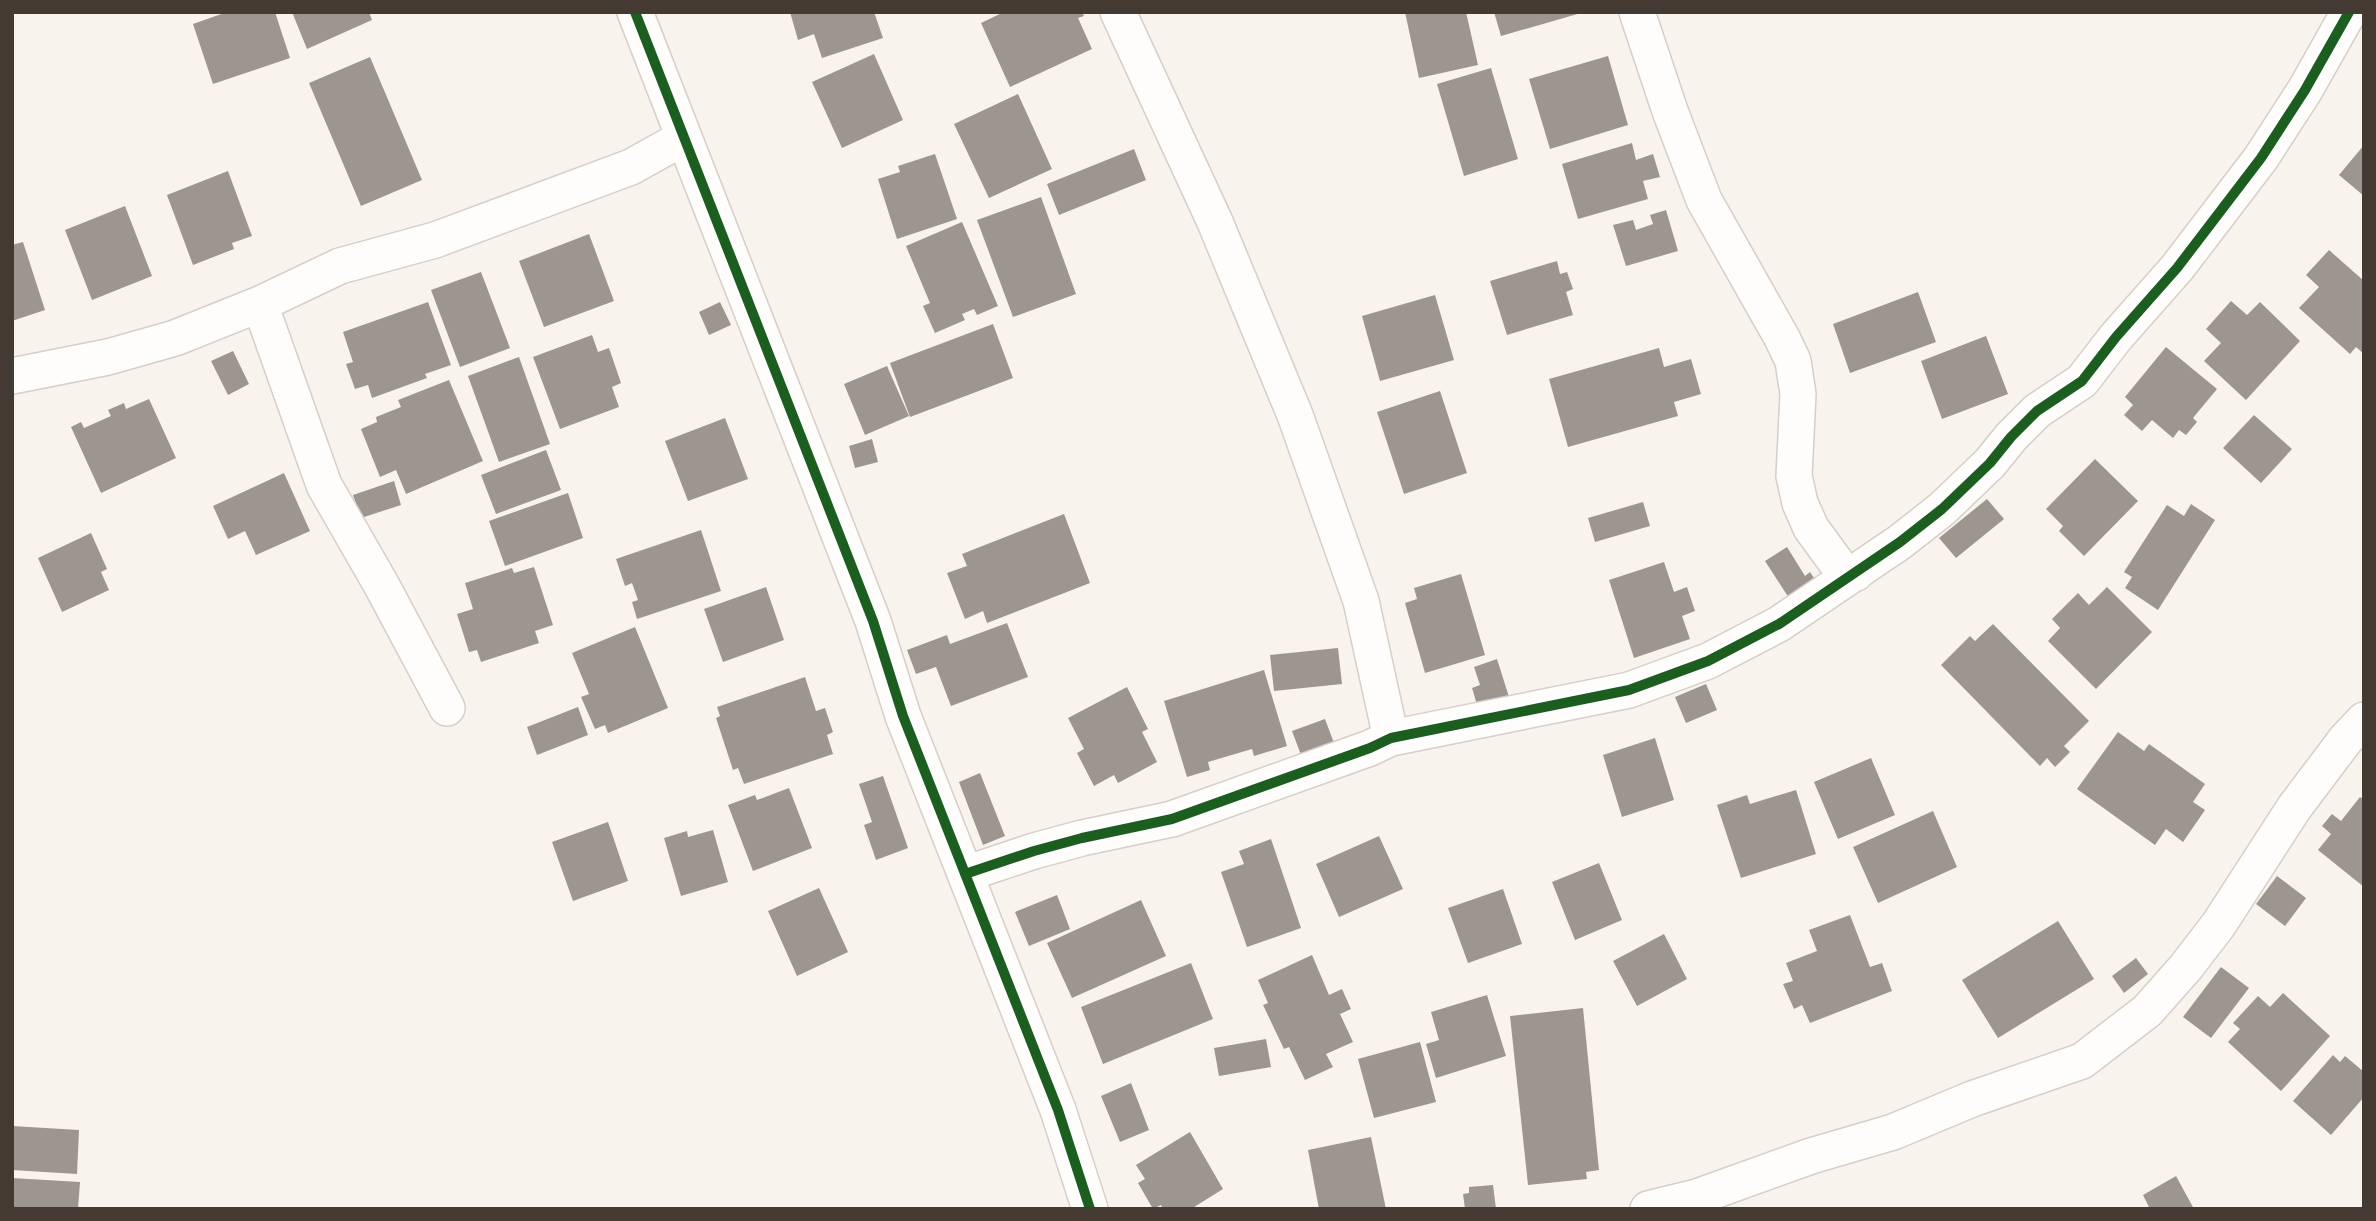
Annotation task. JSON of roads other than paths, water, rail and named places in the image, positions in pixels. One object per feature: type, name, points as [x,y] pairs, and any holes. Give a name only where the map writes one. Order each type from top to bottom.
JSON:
[{"type":"street","points":[[635,12],[873,621],[904,716],[1058,1110],[1090,1209]]},
{"type":"street","points":[[1118,12],[1215,222],[1295,415],[1361,601],[1391,738]]},
{"type":"street","points":[[1637,12],[1703,200],[1793,361],[1797,394],[1794,476],[1800,503],[1811,528],[1842,569],[1856,573]]},
{"type":"street","points":[[965,874],[1082,838],[1172,819],[1391,738],[1629,690],[1708,661],[1779,624],[1856,573],[1942,509],[1990,463],[2037,411],[2082,381],[2116,337],[2177,268],[2261,158],[2305,90],[2350,12]]},
{"type":"street","points":[[12,376],[108,357],[162,342],[260,304],[340,266],[435,240],[631,167],[683,138]]},
{"type":"street","points":[[260,304],[324,485],[447,708]]},
{"type":"street","points":[[1648,1209],[1697,1197],[1811,1156],[1893,1132],[1972,1099],[2082,1060],[2147,1011],[2186,967],[2219,923],[2294,808],[2346,739],[2364,720]]}]
